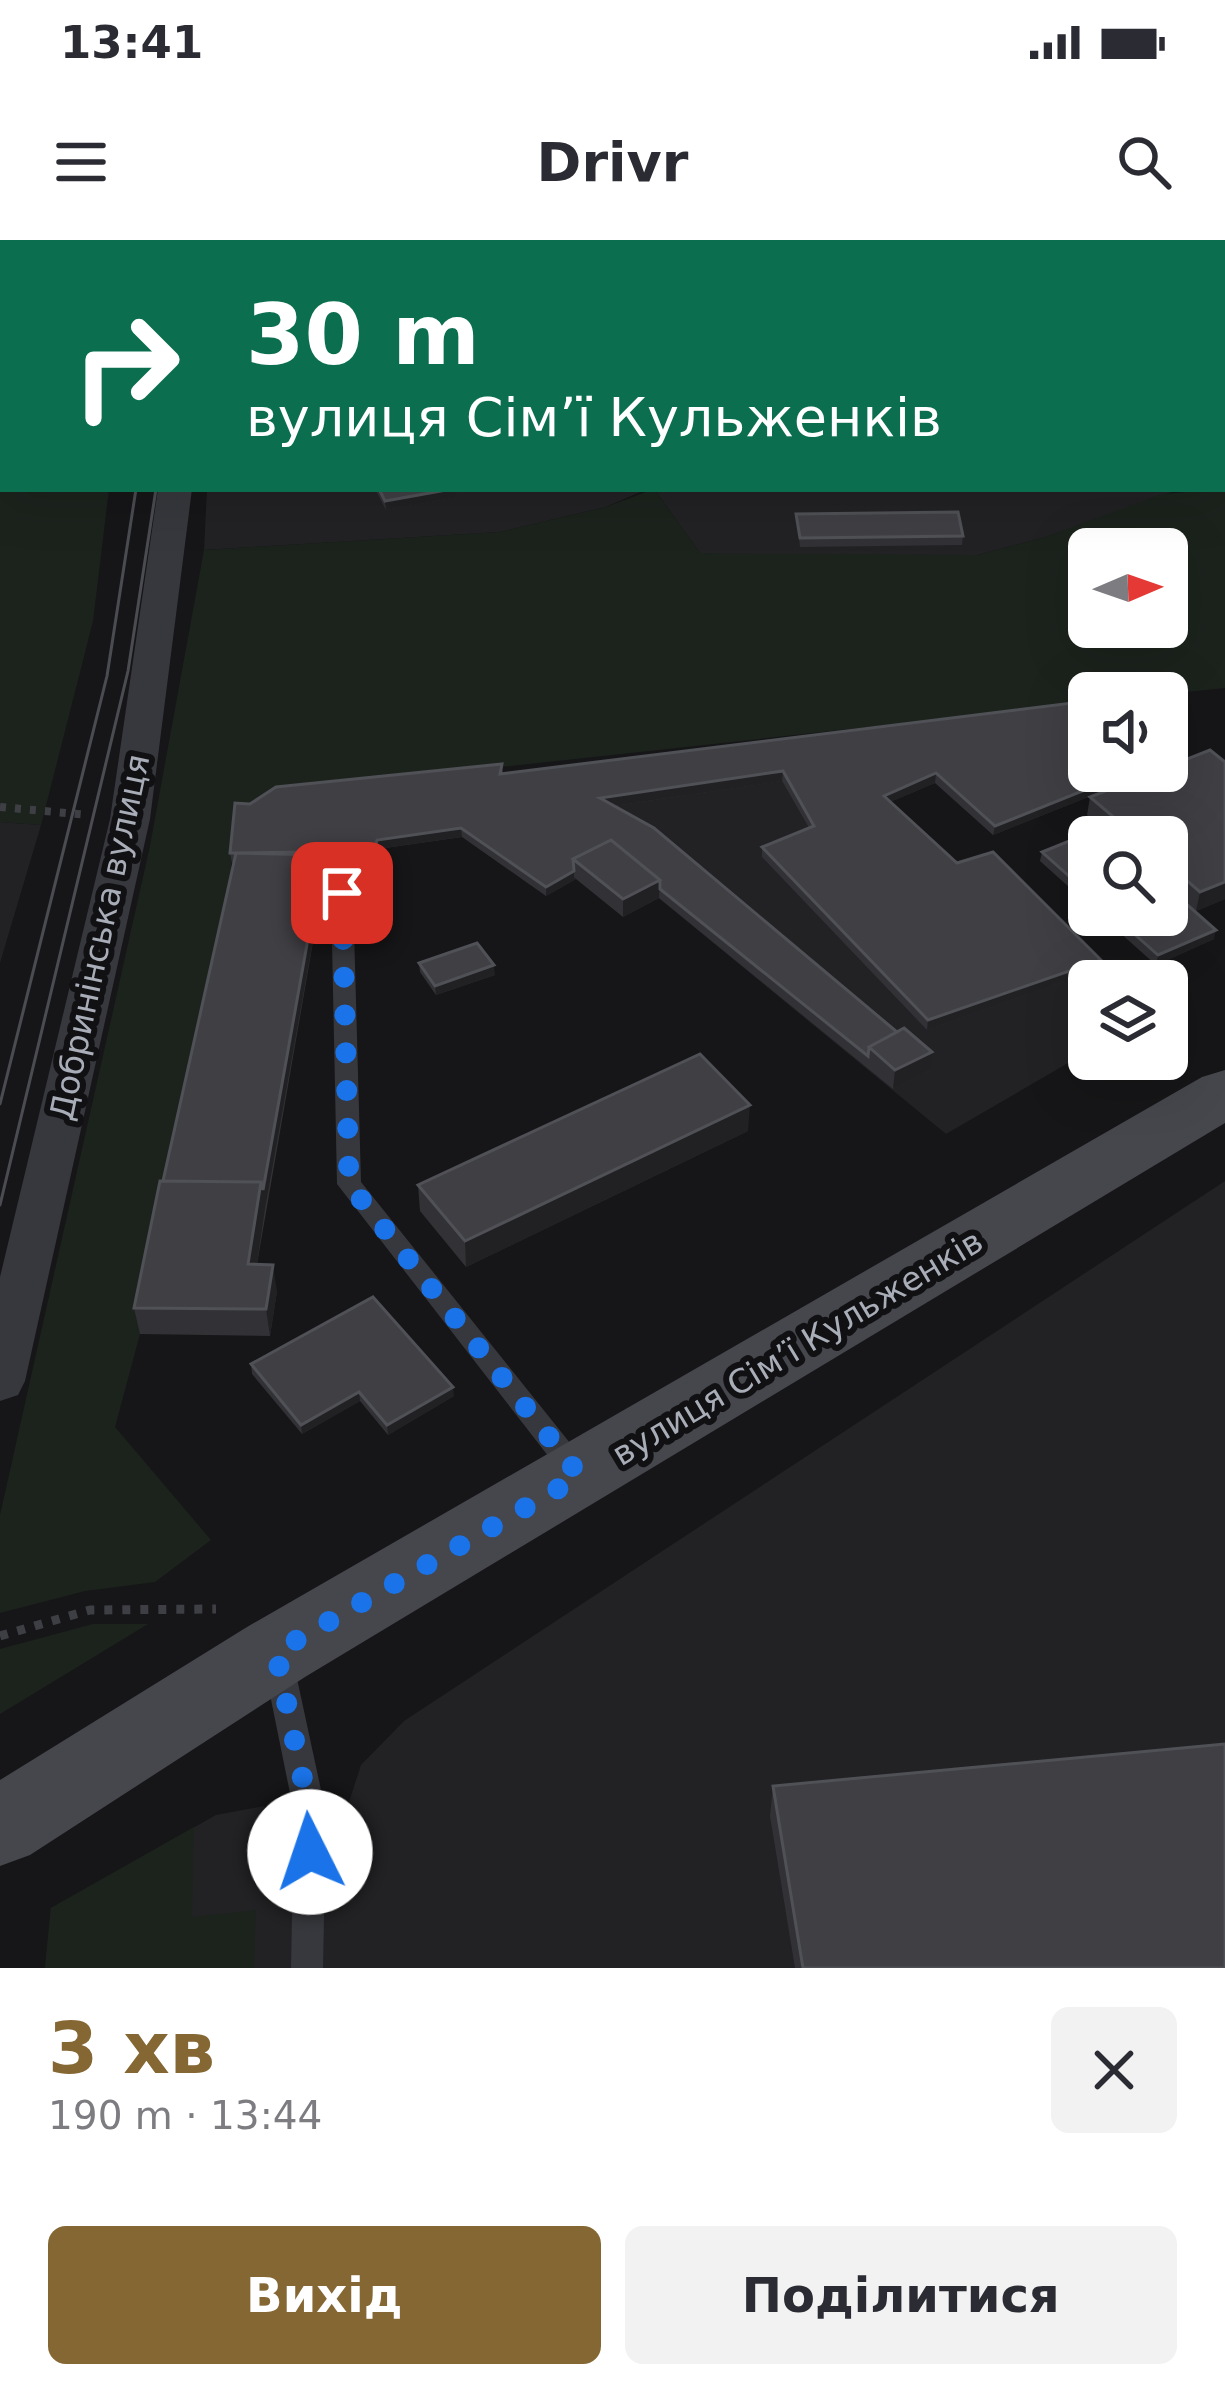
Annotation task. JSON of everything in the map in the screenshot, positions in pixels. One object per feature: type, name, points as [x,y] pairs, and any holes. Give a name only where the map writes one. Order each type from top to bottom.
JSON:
[{"type":"main road","name":"вулиця Сімʼї Кульженків","points":[[0,1827],[276,1652],[1225,1093]]},
{"type":"street","name":"Добринінська вулиця","points":[[0,1381],[130,819],[175,492]]},
{"type":"lane","points":[[342,893],[349,1184],[580,1476]]},
{"type":"lane","points":[[276,1652],[310,1814],[308,1968]]},
{"type":"path","points":[[0,807],[130,819]]},
{"type":"path","points":[[0,1636],[89,1610],[216,1609]]},
{"type":"shaded area","points":[[0,492],[109,492],[93,621],[41,825],[0,822]]},
{"type":"shaded area","points":[[207,492],[640,492],[606,507],[500,532],[204,550]]},
{"type":"shaded area","points":[[646,492],[656,492],[700,553],[977,555],[1068,529],[1068,648],[1188,648],[1188,528],[1070,528],[1162,494],[1225,492],[1225,688],[1188,692],[1188,672],[1068,672],[1068,705],[281,791],[236,813],[231,870],[239,871],[140,1334],[115,1427],[211,1540],[155,1582],[85,1591],[0,1613],[0,1515],[150,846],[204,550],[500,532],[606,507]]},
{"type":"shaded area","points":[[656,492],[1172,492],[1046,537],[977,555],[700,553]]},
{"type":"shaded area","points":[[764,749],[813,835],[955,873],[1086,960],[1068,960],[1068,1063],[946,1134],[611,859],[501,783]]},
{"type":"shaded area","points":[[0,822],[41,825],[0,963]]},
{"type":"shaded area","points":[[1225,1181],[1225,1968],[45,1968],[51,1908],[216,1815],[264,1806],[276,1821],[348,1805],[361,1765],[404,1721]]},
{"type":"shaded area","points":[[93,1624],[148,1624],[0,1714],[0,1649]]},
{"type":"shaded area","points":[[194,1827],[192,1917],[256,1910],[254,1968],[45,1968],[51,1908]]},
{"type":"building","points":[[380,492],[435,492],[385,501]]},
{"type":"building","points":[[958,512],[963,536],[800,538],[796,514]]},
{"type":"building","points":[[1068,703],[1068,792],[1080,792],[995,826],[936,773],[884,796],[957,863],[993,852],[1068,927],[1068,936],[1077,936],[1101,960],[1068,960],[1068,971],[928,1020],[762,847],[814,826],[783,771],[600,798],[654,828],[897,1032],[869,1047],[868,1056],[660,889],[660,880],[611,840],[573,859],[574,871],[546,887],[461,828],[377,840],[374,851],[230,853],[235,803],[250,804],[276,787],[502,764],[500,774]]},
{"type":"building","points":[[1210,750],[1225,762],[1225,882],[1200,892],[1188,881],[1188,816],[1112,816],[1090,797],[1103,792],[1188,792],[1188,759]]},
{"type":"building","points":[[611,840],[660,880],[623,899],[573,859]]},
{"type":"building","points":[[1068,842],[1068,875],[1042,852]]},
{"type":"building","points":[[236,853],[323,855],[263,1190],[261,1182],[163,1181]]},
{"type":"building","points":[[1188,905],[1216,930],[1158,955],[1137,936],[1188,936]]},
{"type":"building","points":[[477,943],[494,965],[435,986],[419,963]]},
{"type":"building","points":[[904,1028],[932,1052],[895,1070],[869,1047]]},
{"type":"building","points":[[700,1054],[750,1105],[465,1241],[418,1185]]},
{"type":"building","points":[[160,1181],[261,1182],[248,1264],[273,1265],[266,1309],[134,1308]]},
{"type":"building","points":[[373,1297],[453,1387],[387,1425],[359,1392],[301,1425],[251,1364]]},
{"type":"building","points":[[1225,1744],[1225,1968],[803,1968],[773,1786]]},
{"type":"tram line","points":[[0,1104],[107,676],[136,492]]},
{"type":"tram line","points":[[0,1205],[128,671],[156,492]]},
{"type":"route","points":[[310,1852],[310,1814],[276,1652],[580,1476],[349,1184],[342,893]]}]
